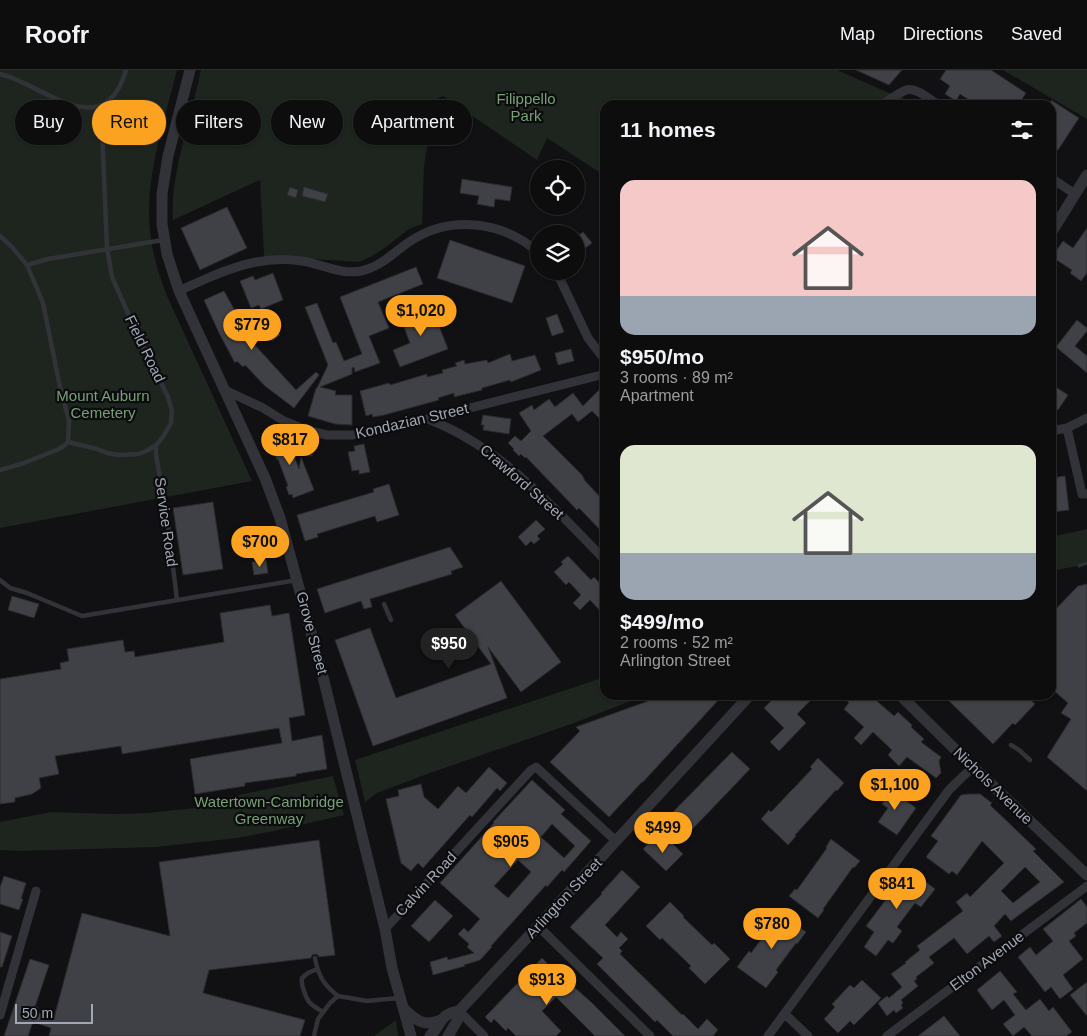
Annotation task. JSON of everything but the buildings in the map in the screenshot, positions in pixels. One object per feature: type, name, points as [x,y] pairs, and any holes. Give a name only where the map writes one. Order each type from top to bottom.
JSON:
[{"type":"street","name":"Grove Street","points":[[190,70],[171,142],[162,194],[164,240],[171,271],[274,498],[288,541],[346,767],[385,929],[392,968],[411,1036]]},
{"type":"street","points":[[890,100],[907,90],[912,90],[931,100]]},
{"type":"street","points":[[1056,224],[1087,175]]},
{"type":"street","points":[[1056,181],[1076,194]]},
{"type":"street","points":[[179,291],[227,270],[258,261],[303,261],[346,272],[361,271],[386,260],[420,235],[445,226],[459,224],[473,224],[500,230],[530,246]]},
{"type":"street","points":[[560,280],[588,338],[600,354]]},
{"type":"street","name":"Kondazian Street","points":[[224,390],[263,408],[284,421],[306,430],[327,435],[352,435],[382,430],[600,375]]},
{"type":"street","name":"Crawford Street","points":[[428,418],[476,442],[503,462],[533,488],[600,555]]},
{"type":"street","points":[[1056,430],[1067,428],[1087,418]]},
{"type":"street","points":[[1067,428],[1082,494],[1087,494]]},
{"type":"street","name":"Arlington Street","points":[[448,1036],[457,1021],[459,1011],[745,700]]},
{"type":"street","name":"Nichols Avenue","points":[[905,700],[973,768],[1087,875]]},
{"type":"street","name":"Calvin Road","points":[[385,929],[531,770],[536,767],[616,841]]},
{"type":"street","points":[[768,1036],[943,798],[973,768]]},
{"type":"street","name":"Elton Avenue","points":[[887,1036],[1087,886]]},
{"type":"street","points":[[0,1015],[36,891]]},
{"type":"street","points":[[538,926],[650,1036]]},
{"type":"street","points":[[402,1004],[421,1023],[434,1023],[441,1020]]},
{"type":"street","points":[[459,1011],[484,1036]]},
{"type":"street","name":"Arlington Street","points":[[430,1036],[448,1013],[459,1011]]},
{"type":"street","points":[[785,1014],[808,1036]]},
{"type":"lane","points":[[108,100],[120,87],[126,70]]},
{"type":"lane","points":[[0,74],[16,79],[66,104],[92,108]]},
{"type":"lane","name":"Field Road","points":[[68,442],[97,448],[107,453],[119,455],[139,454],[156,444],[171,423],[172,412],[168,397],[112,277],[107,248],[103,145]]},
{"type":"lane","points":[[0,236],[27,265],[43,303],[69,421],[68,442],[59,449],[16,466],[0,470]]},
{"type":"lane","points":[[27,265],[48,259],[107,248],[164,240]]},
{"type":"lane","name":"Service Road","points":[[156,444],[177,600]]},
{"type":"lane","points":[[0,580],[10,588],[27,593],[82,616],[298,580]]},
{"type":"lane","points":[[384,604],[391,620]]},
{"type":"lane","points":[[1012,745],[1030,760]]},
{"type":"lane","points":[[315,958],[320,978],[338,996],[402,1004]]},
{"type":"lane","points":[[318,969],[308,973],[302,978],[301,982],[306,1000],[323,1012]]},
{"type":"lane","points":[[314,1036],[318,1019],[338,996]]},
{"type":"green space","name":"Mount Auburn Cemetery","points":[[0,70],[177,70],[166,113],[166,100],[92,100],[92,145],[158,145],[150,197],[149,218],[152,247],[167,296],[252,481],[0,528]]},
{"type":"green space","name":"Filippello Park","points":[[201,70],[837,70],[904,98],[903,100],[600,100],[600,173],[585,163],[585,160],[581,160],[547,138],[537,160],[472,116],[472,100],[449,100],[443,96],[435,100],[353,100],[353,145],[428,145],[424,166],[422,224],[409,229],[386,247],[359,262],[264,256],[260,180],[173,220],[173,198],[183,145],[261,145],[261,100],[194,100]]},
{"type":"green space","points":[[1003,70],[1087,70],[1087,119]]},
{"type":"green space","points":[[1087,529],[1087,564],[1056,570],[1056,536]]},
{"type":"green space","name":"Watertown-Cambridge Greenway","points":[[600,679],[600,700],[633,700],[377,793],[365,802],[355,760]]},
{"type":"green space","name":"Watertown-Cambridge Greenway","points":[[333,776],[344,815],[274,831],[237,838],[156,847],[0,850],[0,822],[51,812],[114,814],[148,813],[195,808],[208,801]]},
{"type":"green space","points":[[396,1020],[398,1036],[374,1036]]},
{"type":"waterway","points":[[1079,566],[1087,563]]}]
